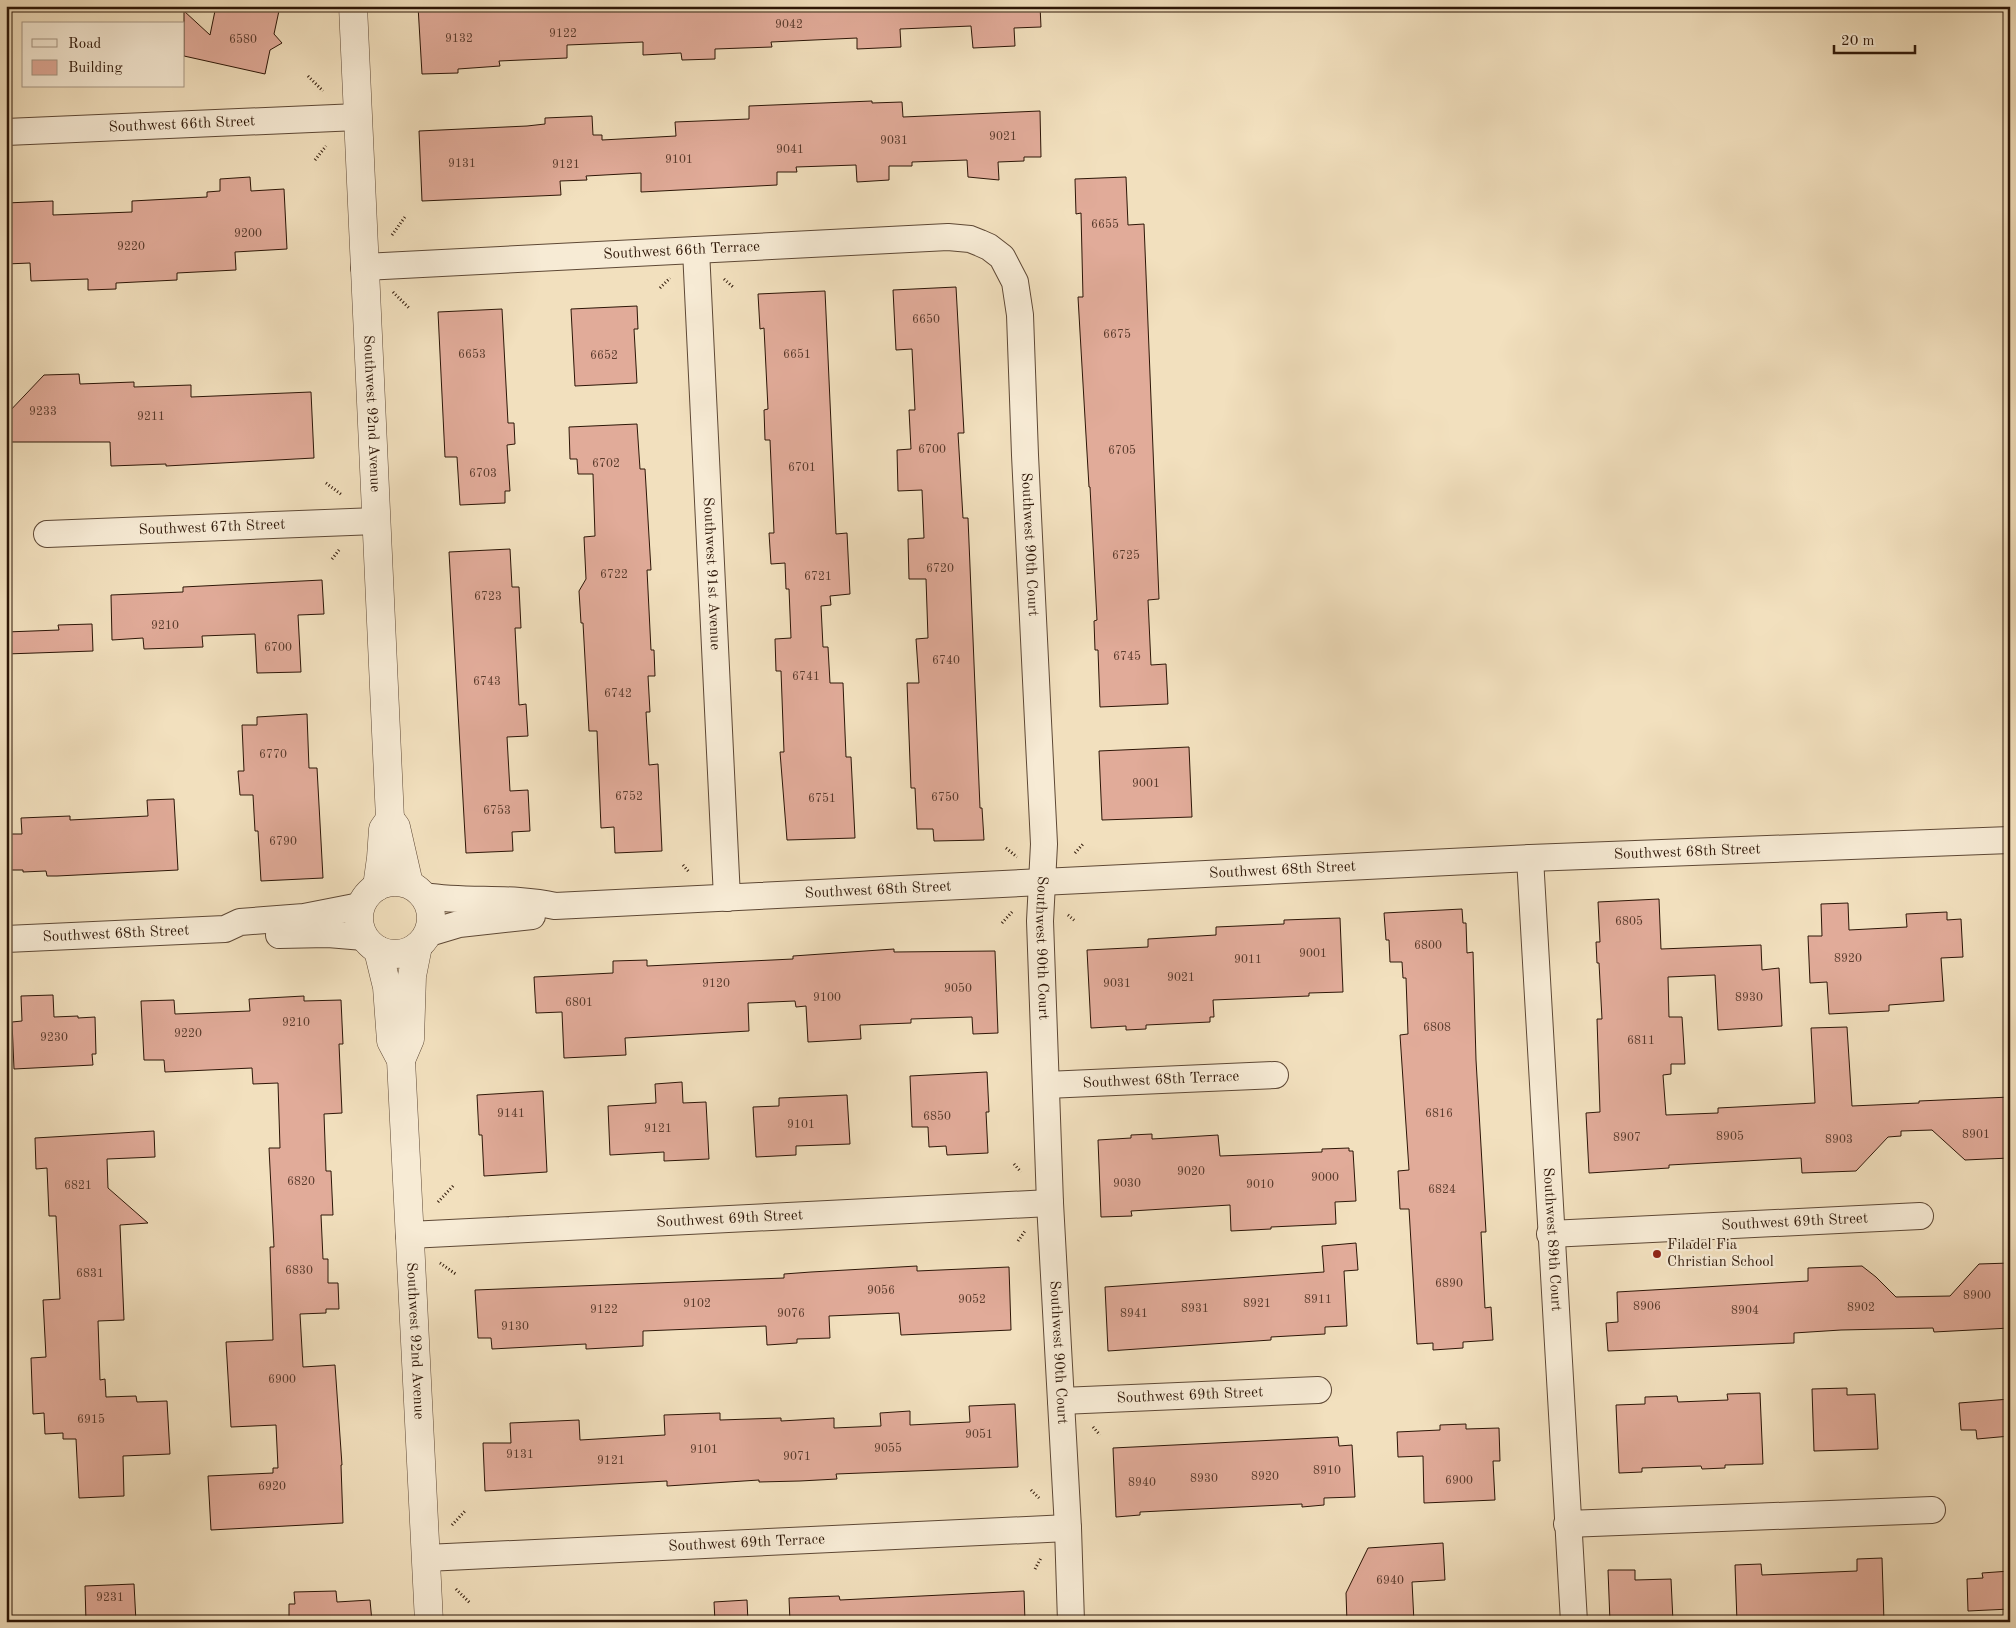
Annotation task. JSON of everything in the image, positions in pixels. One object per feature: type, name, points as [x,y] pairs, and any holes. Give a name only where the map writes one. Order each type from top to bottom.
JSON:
[{"type":"street","name":"Southwest 92nd Avenue","points":[[353,6],[390,820],[396,827],[417,890]]},
{"type":"street","name":"Southwest 66th Street","points":[[6,132],[358,117]]},
{"type":"street","name":"Southwest 66th Terrace","points":[[364,266],[948,237],[970,239],[996,251]]},
{"type":"street","name":"Southwest 91st Avenue","points":[[696,250],[727,898]]},
{"type":"street","name":"Southwest 90th Court","points":[[996,251],[1006,262],[1015,282],[1020,315],[1044,844],[1044,882],[1040,921],[1050,1203],[1068,1528],[1071,1622]]},
{"type":"street","name":"Southwest 67th Street","points":[[47,534],[376,521]]},
{"type":"street","name":"Southwest 92nd Avenue","points":[[368,896],[381,858],[383,829],[390,820]]},
{"type":"street","name":"Southwest 68th Street","points":[[417,890],[472,901],[531,900],[555,906],[1530,858],[2010,840]]},
{"type":"street","name":"Southwest 89th Court","points":[[1530,858],[1550,1234],[1574,1622]]},
{"type":"street","points":[[392,882],[417,890],[429,903],[432,917],[424,939],[409,952],[388,954],[371,943],[360,927],[368,896],[392,882]]},
{"type":"street","name":"Southwest 68th Street","points":[[6,939],[225,928],[240,922],[304,917],[368,896]]},
{"type":"street","name":"Southwest 68th Street","points":[[424,939],[459,924],[534,916],[555,906]]},
{"type":"street","name":"Southwest 68th Street","points":[[225,928],[239,936],[328,934],[371,943]]},
{"type":"street","name":"Southwest 92nd Avenue","points":[[401,1060],[410,1039],[412,976],[424,939]]},
{"type":"street","name":"Southwest 92nd Avenue","points":[[371,943],[387,987],[392,1041],[401,1060],[429,1622]]},
{"type":"street","name":"Southwest 68th Terrace","points":[[1046,1085],[1275,1075]]},
{"type":"street","name":"Southwest 69th Street","points":[[409,1235],[1050,1203]]},
{"type":"street","name":"Southwest 69th Street","points":[[1550,1234],[1920,1216]]},
{"type":"street","name":"Southwest 69th Street","points":[[1061,1401],[1318,1390]]},
{"type":"street","points":[[1568,1524],[1932,1510]]},
{"type":"street","name":"Southwest 69th Terrace","points":[[426,1558],[1068,1528]]},
{"type":"path","points":[[308,76],[324,91]]},
{"type":"path","points":[[314,160],[326,146]]},
{"type":"path","points":[[389,238],[405,217]]},
{"type":"path","points":[[660,288],[670,278]]},
{"type":"path","points":[[391,290],[410,308]]},
{"type":"path","points":[[326,483],[344,497]]},
{"type":"path","points":[[1073,855],[1083,844]]},
{"type":"path","points":[[1006,848],[1018,857]]},
{"type":"path","points":[[1002,923],[1012,912]]},
{"type":"path","points":[[1014,1164],[1023,1175]]},
{"type":"path","points":[[438,1202],[454,1185]]},
{"type":"path","points":[[1018,1241],[1025,1231]]},
{"type":"path","points":[[440,1263],[457,1275]]},
{"type":"path","points":[[1089,1423],[1100,1434]]},
{"type":"path","points":[[1030,1490],[1039,1498]]},
{"type":"path","points":[[450,1527],[466,1510]]},
{"type":"path","points":[[1035,1569],[1043,1556]]},
{"type":"path","points":[[454,1587],[470,1604]]},
{"type":"building","points":[[216,6],[280,6],[274,34],[282,43],[270,50],[265,74],[185,56],[184,11],[210,35]]},
{"type":"building","points":[[418,6],[452,6],[452,11],[514,8],[514,6],[1040,6],[1041,27],[1014,28],[1015,46],[973,48],[971,26],[900,29],[901,47],[857,49],[857,38],[771,42],[772,47],[715,49],[715,59],[682,60],[681,53],[643,55],[643,42],[567,45],[567,58],[499,61],[500,66],[458,69],[458,73],[422,74]]},
{"type":"building","points":[[872,101],[872,103],[902,102],[903,117],[1040,111],[1041,157],[1024,157],[1024,161],[998,162],[999,180],[968,177],[967,160],[912,162],[912,166],[889,166],[889,180],[857,182],[856,165],[796,167],[797,172],[777,172],[777,185],[641,192],[641,173],[586,176],[587,180],[560,181],[561,195],[422,201],[419,131],[527,126],[545,124],[545,118],[592,116],[593,135],[602,135],[602,140],[676,136],[675,122],[749,119],[749,106]]},
{"type":"building","points":[[250,177],[251,191],[284,189],[287,249],[235,252],[236,270],[177,273],[177,280],[116,283],[116,289],[88,290],[88,279],[31,281],[30,263],[6,264],[6,203],[53,201],[53,215],[132,212],[132,201],[207,197],[207,192],[220,191],[220,179]]},
{"type":"building","points":[[1126,177],[1128,225],[1144,224],[1159,599],[1148,600],[1151,665],[1166,664],[1168,704],[1100,707],[1098,650],[1095,650],[1094,621],[1097,620],[1078,297],[1083,297],[1081,213],[1076,214],[1075,179]]},
{"type":"building","points":[[956,287],[964,433],[958,433],[963,518],[968,518],[980,808],[982,808],[984,840],[934,841],[933,829],[917,829],[915,788],[911,788],[907,683],[919,683],[916,639],[928,638],[926,579],[909,579],[908,539],[924,538],[922,490],[898,491],[897,450],[911,449],[909,410],[915,410],[912,349],[896,350],[893,290]]},
{"type":"building","points":[[825,291],[836,534],[847,533],[850,594],[830,596],[831,605],[821,606],[823,647],[828,647],[830,683],[843,683],[846,757],[851,757],[855,838],[787,840],[780,752],[784,752],[781,671],[776,671],[775,639],[791,638],[789,589],[786,589],[785,563],[771,564],[769,533],[774,533],[770,440],[765,440],[764,410],[768,409],[764,328],[760,329],[758,294]]},
{"type":"building","points":[[637,306],[638,329],[634,329],[637,383],[575,386],[571,309]]},
{"type":"building","points":[[502,309],[508,423],[514,423],[515,444],[507,445],[510,491],[505,491],[505,503],[460,505],[457,457],[445,457],[438,312]]},
{"type":"building","points":[[79,374],[80,384],[134,382],[134,387],[191,385],[191,397],[311,392],[314,458],[166,466],[166,464],[111,466],[110,442],[6,442],[6,415],[44,375]]},
{"type":"building","points":[[637,424],[640,469],[645,469],[651,570],[647,570],[651,650],[654,650],[655,676],[648,676],[650,712],[646,712],[649,765],[658,764],[662,851],[615,853],[614,827],[601,828],[597,731],[589,731],[583,623],[581,623],[579,591],[586,579],[584,537],[595,536],[593,474],[578,474],[577,459],[570,459],[569,427]]},
{"type":"building","points":[[510,549],[512,587],[519,587],[521,628],[515,628],[519,705],[526,704],[528,736],[507,737],[510,791],[528,790],[530,831],[512,832],[513,851],[466,853],[449,552]]},
{"type":"building","points":[[322,580],[324,614],[298,615],[301,672],[257,673],[255,634],[202,636],[203,647],[144,649],[143,638],[112,640],[111,595],[183,592],[183,587]]},
{"type":"building","points":[[92,624],[93,651],[6,654],[6,632],[59,630],[58,625]]},
{"type":"building","points":[[307,714],[309,768],[317,768],[323,878],[261,881],[258,831],[255,831],[253,795],[240,795],[238,771],[244,771],[242,725],[257,725],[257,717]]},
{"type":"building","points":[[1189,747],[1192,817],[1102,820],[1099,751]]},
{"type":"building","points":[[174,799],[178,870],[47,876],[46,871],[23,872],[23,870],[6,870],[6,834],[22,834],[21,818],[70,816],[70,820],[148,816],[147,800]]},
{"type":"building","points":[[1659,899],[1661,949],[1761,945],[1762,970],[1779,968],[1782,1026],[1718,1030],[1715,975],[1668,977],[1669,1017],[1682,1017],[1685,1064],[1671,1064],[1671,1074],[1663,1075],[1666,1115],[1718,1113],[1718,1108],[1815,1103],[1811,1028],[1847,1027],[1852,1106],[2010,1097],[2010,1158],[1965,1160],[1932,1130],[1901,1131],[1901,1136],[1888,1137],[1856,1171],[1802,1173],[1801,1158],[1669,1165],[1669,1168],[1589,1173],[1586,1113],[1600,1112],[1597,1019],[1602,1019],[1596,942],[1600,942],[1598,902]]},
{"type":"building","points":[[1848,903],[1849,930],[1907,927],[1906,914],[1947,912],[1947,920],[1961,919],[1963,957],[1941,958],[1944,1001],[1889,1005],[1889,1011],[1829,1014],[1827,982],[1810,983],[1808,936],[1822,936],[1821,904]]},
{"type":"building","points":[[1462,909],[1463,923],[1466,923],[1467,953],[1473,952],[1476,1060],[1486,1232],[1481,1232],[1485,1308],[1491,1307],[1493,1340],[1463,1342],[1463,1348],[1433,1350],[1433,1343],[1417,1344],[1409,1209],[1400,1209],[1398,1171],[1409,1170],[1400,1035],[1408,1034],[1406,978],[1403,978],[1402,962],[1390,962],[1389,940],[1386,940],[1384,913]]},
{"type":"building","points":[[1340,918],[1343,992],[1309,993],[1309,996],[1213,1000],[1214,1017],[1210,1017],[1210,1022],[1146,1025],[1146,1029],[1126,1030],[1126,1026],[1091,1028],[1087,950],[1148,947],[1148,939],[1216,935],[1216,927],[1284,924],[1284,920]]},
{"type":"building","points":[[894,949],[894,952],[995,951],[998,1033],[973,1034],[972,1017],[911,1019],[911,1023],[860,1025],[861,1039],[808,1042],[806,1006],[796,1007],[795,1001],[748,1003],[749,1031],[625,1038],[626,1055],[564,1058],[562,1012],[536,1013],[534,977],[613,973],[613,961],[647,960],[647,966],[793,959],[793,956]]},
{"type":"building","points":[[53,995],[54,1017],[95,1017],[96,1054],[92,1054],[93,1065],[14,1069],[12,1022],[22,1021],[21,996]]},
{"type":"building","points":[[304,996],[304,1001],[341,1000],[343,1044],[339,1044],[342,1113],[324,1114],[326,1171],[331,1171],[333,1215],[321,1215],[323,1259],[328,1259],[328,1283],[338,1283],[339,1309],[326,1309],[326,1313],[300,1314],[303,1367],[335,1365],[342,1465],[343,1523],[211,1530],[208,1476],[273,1473],[273,1468],[278,1468],[276,1425],[231,1427],[226,1342],[273,1340],[270,1247],[274,1247],[269,1148],[280,1148],[278,1083],[253,1084],[252,1068],[165,1072],[164,1060],[144,1060],[141,1001],[174,1000],[175,1014],[250,1011],[249,999]]},
{"type":"building","points":[[987,1072],[989,1112],[986,1112],[988,1153],[947,1155],[946,1146],[929,1147],[928,1127],[912,1127],[910,1076]]},
{"type":"building","points":[[682,1082],[683,1103],[706,1102],[709,1159],[664,1161],[664,1152],[610,1155],[608,1106],[656,1103],[655,1084]]},
{"type":"building","points":[[543,1091],[547,1172],[484,1176],[482,1135],[479,1135],[477,1095]]},
{"type":"building","points":[[847,1095],[850,1144],[796,1146],[796,1155],[756,1157],[753,1107],[779,1106],[779,1098]]},
{"type":"building","points":[[154,1131],[155,1157],[107,1159],[108,1188],[148,1223],[120,1225],[124,1320],[98,1321],[100,1380],[105,1379],[106,1397],[136,1396],[137,1402],[167,1401],[170,1454],[123,1456],[124,1496],[79,1498],[76,1439],[63,1439],[63,1433],[45,1434],[44,1413],[33,1414],[31,1358],[46,1357],[43,1300],[60,1299],[56,1216],[49,1216],[47,1168],[36,1169],[35,1138]]},
{"type":"building","points":[[1152,1134],[1152,1139],[1218,1135],[1220,1156],[1322,1152],[1322,1149],[1349,1148],[1349,1151],[1353,1151],[1356,1201],[1335,1202],[1336,1224],[1271,1227],[1271,1229],[1231,1231],[1230,1205],[1131,1211],[1132,1216],[1101,1217],[1098,1140],[1131,1138],[1131,1135]]},
{"type":"building","points":[[1356,1243],[1358,1270],[1344,1271],[1347,1326],[1325,1327],[1325,1334],[1271,1337],[1271,1340],[1108,1351],[1105,1287],[1324,1272],[1322,1246]]},
{"type":"building","points":[[2010,1263],[2010,1328],[1934,1332],[1933,1328],[1841,1330],[1794,1333],[1794,1343],[1608,1351],[1606,1323],[1618,1322],[1617,1292],[1808,1281],[1808,1268],[1862,1266],[1896,1297],[1950,1296],[1979,1264]]},
{"type":"building","points":[[917,1266],[917,1271],[1009,1267],[1011,1330],[901,1335],[899,1313],[829,1316],[830,1338],[797,1339],[797,1343],[767,1345],[766,1326],[643,1331],[643,1346],[586,1349],[586,1344],[492,1349],[491,1338],[478,1338],[475,1290],[784,1278],[784,1274]]},
{"type":"building","points":[[1847,1388],[1847,1395],[1875,1394],[1878,1449],[1814,1451],[1812,1389]]},
{"type":"building","points":[[1760,1393],[1763,1464],[1725,1465],[1725,1468],[1702,1469],[1701,1466],[1642,1468],[1642,1472],[1619,1473],[1616,1405],[1645,1404],[1645,1397],[1677,1396],[1678,1402],[1728,1400],[1727,1394]]},
{"type":"building","points":[[2010,1399],[2010,1436],[1977,1439],[1976,1430],[1961,1430],[1959,1403]]},
{"type":"building","points":[[1015,1404],[1018,1467],[836,1474],[837,1479],[800,1481],[759,1482],[759,1480],[667,1486],[667,1481],[485,1491],[483,1443],[511,1443],[510,1423],[579,1420],[580,1440],[665,1435],[664,1415],[720,1413],[720,1420],[781,1418],[781,1421],[834,1418],[834,1428],[881,1426],[880,1413],[910,1411],[910,1425],[970,1422],[969,1406]]},
{"type":"building","points":[[1466,1424],[1466,1429],[1499,1428],[1500,1461],[1493,1461],[1495,1500],[1424,1503],[1423,1456],[1398,1457],[1397,1432],[1440,1430],[1440,1425]]},
{"type":"building","points":[[1338,1437],[1339,1446],[1352,1445],[1355,1497],[1324,1498],[1324,1505],[1302,1507],[1302,1504],[1140,1512],[1140,1515],[1116,1517],[1113,1448]]},
{"type":"building","points":[[1443,1543],[1445,1580],[1412,1582],[1414,1622],[1347,1622],[1346,1593],[1368,1548]]},
{"type":"building","points":[[1882,1558],[1884,1622],[1737,1622],[1735,1565],[1761,1564],[1762,1575],[1857,1571],[1857,1559]]},
{"type":"building","points":[[1608,1570],[1635,1570],[1635,1580],[1671,1579],[1673,1622],[1610,1622]]},
{"type":"building","points":[[2010,1571],[2010,1609],[1968,1611],[1967,1579],[1983,1578],[1982,1573]]},
{"type":"building","points":[[134,1584],[136,1622],[86,1622],[85,1586]]},
{"type":"building","points":[[336,1591],[337,1602],[370,1600],[372,1622],[289,1622],[289,1604],[295,1604],[294,1592]]},
{"type":"building","points":[[1024,1591],[1025,1622],[790,1622],[789,1598],[839,1596],[840,1600]]},
{"type":"building","points":[[747,1600],[748,1622],[715,1622],[714,1602]]},
{"type":"place","name":"Filadel Fia Christian School","points":[[1657,1254]]}]
